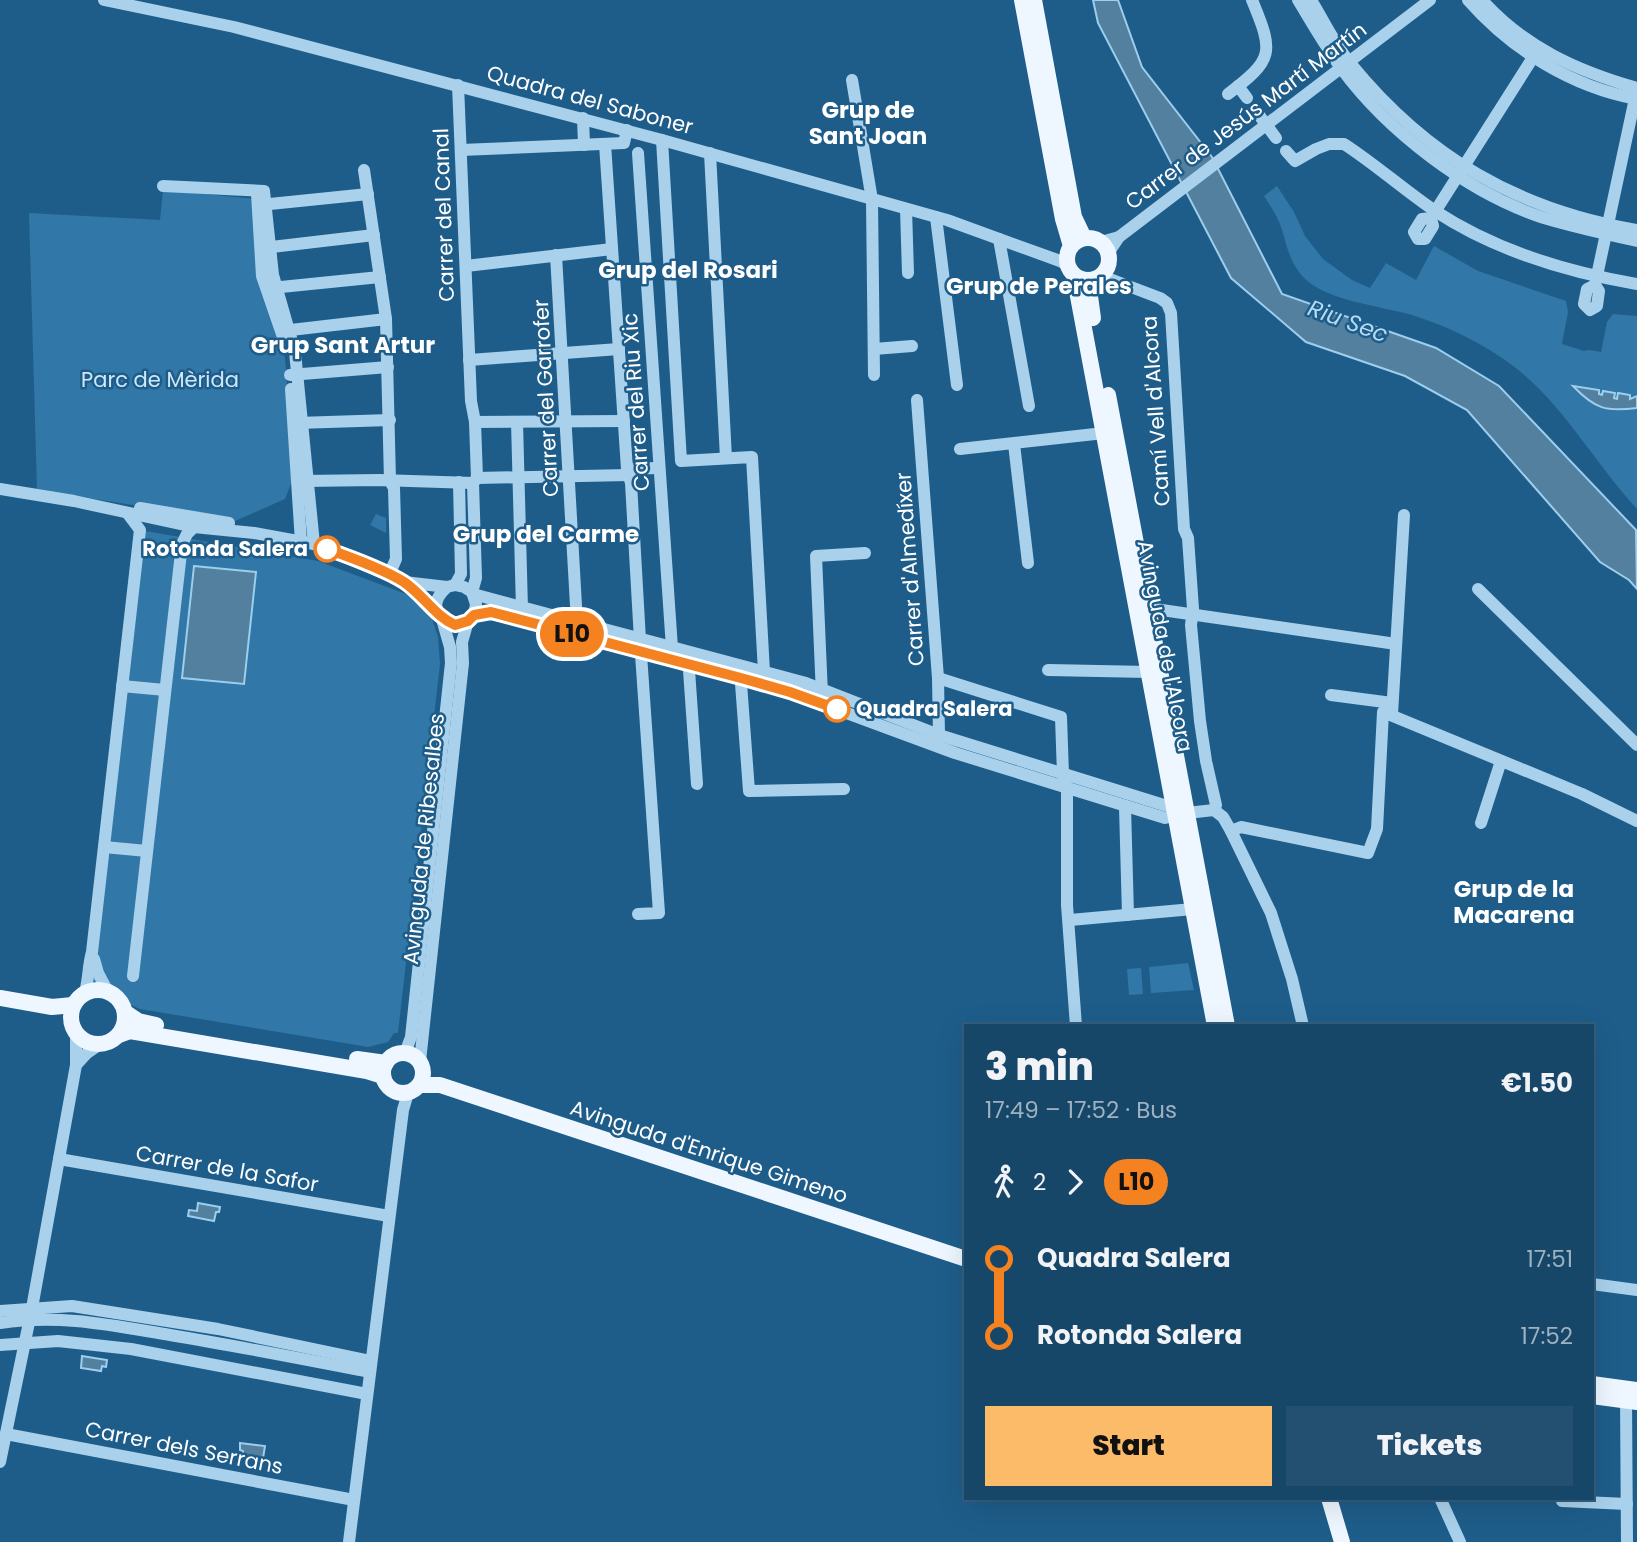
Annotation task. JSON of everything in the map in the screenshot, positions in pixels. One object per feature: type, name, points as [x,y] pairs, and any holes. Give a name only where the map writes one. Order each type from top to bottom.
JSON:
[{"type":"main road","name":"Avinguda de l'Alcora","points":[[1022,0],[1149,672],[1227,1024]]},
{"type":"main road","name":"Avinguda de l'Alcora","points":[[1034,0],[1074,216],[1071,257]]},
{"type":"main road","points":[[1093,238],[1105,247],[1108,269],[1097,278],[1083,280],[1071,257],[1093,238]]},
{"type":"main road","name":"Avinguda de l'Alcora","points":[[1097,278],[1089,289],[1090,302],[1148,608],[1193,909],[1215,1024]]},
{"type":"main road","points":[[0,998],[52,1007],[73,1005],[85,992],[107,990],[120,999],[126,1013],[125,1025],[119,1035]]},
{"type":"main road","points":[[73,1005],[74,1028]]},
{"type":"main road","points":[[0,1007],[51,1016],[74,1028],[87,1042],[110,1042],[130,1031],[359,1070],[384,1069]]},
{"type":"main road","points":[[126,1013],[138,1021],[384,1069]]},
{"type":"main road","points":[[405,1053],[413,1055],[414,1081],[388,1087],[384,1069],[394,1055],[405,1053]]},
{"type":"main road","name":"Avinguda d'Enrique Gimeno","points":[[414,1081],[440,1085],[964,1258]]},
{"type":"main road","points":[[1594,1385],[1633,1397]]},
{"type":"main road","points":[[1594,1396],[1633,1397]]},
{"type":"main road","points":[[1330,1500],[1342,1542]]},
{"type":"street","name":"Quadra del Saboner","points":[[104,0],[234,27],[583,118],[936,217],[999,239],[1071,257]]},
{"type":"street","points":[[1247,98],[1233,90],[1262,66],[1268,49],[1266,32],[1252,0]]},
{"type":"street","points":[[1298,0],[1376,109],[1498,199],[1543,217],[1606,230],[1637,241]]},
{"type":"street","points":[[1311,0],[1345,65]]},
{"type":"street","name":"Carrer de Jesús Martí Martín","points":[[1105,247],[1430,0]]},
{"type":"street","points":[[1468,0],[1500,32],[1580,81],[1636,94],[1596,281]]},
{"type":"street","points":[[1482,0],[1536,53]]},
{"type":"street","points":[[1433,214],[1536,53]]},
{"type":"street","points":[[852,80],[872,200],[874,375]]},
{"type":"street","name":"Carrer del Canal","points":[[458,85],[471,401],[475,422],[476,578],[472,593]]},
{"type":"street","points":[[1256,111],[1276,138]]},
{"type":"street","points":[[583,118],[584,145]]},
{"type":"street","points":[[461,150],[624,143],[627,130]]},
{"type":"street","points":[[662,140],[681,461],[752,457],[764,672]]},
{"type":"street","points":[[605,144],[624,421],[631,483],[659,913],[638,914]]},
{"type":"street","points":[[1286,151],[1295,160],[1329,144],[1344,144],[1433,214],[1481,237],[1596,281],[1637,284]]},
{"type":"street","name":"Carrer del Riu Xic","points":[[638,153],[672,648]]},
{"type":"street","points":[[710,153],[726,458]]},
{"type":"street","points":[[364,170],[386,319],[390,481],[394,488],[396,559],[389,575]]},
{"type":"street","points":[[163,186],[261,198],[368,194]]},
{"type":"street","points":[[261,198],[265,247],[262,276],[272,288],[294,375],[307,543]]},
{"type":"street","points":[[906,209],[908,273]]},
{"type":"street","points":[[936,217],[957,385]]},
{"type":"street","points":[[1606,230],[1637,230]]},
{"type":"street","points":[[265,247],[374,235]]},
{"type":"street","points":[[999,239],[1029,407]]},
{"type":"street","points":[[466,265],[612,249]]},
{"type":"street","name":"Carrer del Garrofer","points":[[556,255],[570,476],[575,629]]},
{"type":"street","points":[[272,288],[380,277]]},
{"type":"street","name":"Camí Vell d'Alcora","points":[[1097,278],[1160,298],[1167,303],[1171,313],[1184,529],[1188,538],[1191,625],[1200,721],[1216,804],[1214,810]]},
{"type":"street","points":[[285,331],[386,319]]},
{"type":"street","points":[[874,349],[912,346]]},
{"type":"street","points":[[469,360],[619,349]]},
{"type":"street","points":[[294,375],[388,367]]},
{"type":"street","name":"Carrer d'Almedíxer","points":[[917,400],[939,735]]},
{"type":"street","points":[[298,423],[390,420]]},
{"type":"street","points":[[475,422],[624,421]]},
{"type":"street","points":[[517,422],[522,609]]},
{"type":"street","points":[[960,449],[1104,433]]},
{"type":"street","points":[[1014,444],[1028,563]]},
{"type":"street","points":[[303,481],[459,482],[657,468]]},
{"type":"street","points":[[440,616],[437,603],[440,594],[461,574],[459,482]]},
{"type":"street","points":[[0,489],[74,501],[98,502],[196,522]]},
{"type":"street","points":[[74,501],[139,520],[151,515],[196,522],[232,523],[254,533],[307,543],[404,582],[440,616],[455,625],[491,612],[640,645],[740,672],[801,696],[821,696],[1179,812]]},
{"type":"street","points":[[1392,708],[1404,515]]},
{"type":"street","points":[[85,992],[92,952],[139,520]]},
{"type":"street","points":[[133,976],[182,544],[196,522]]},
{"type":"street","points":[[821,696],[816,556],[865,553]]},
{"type":"street","points":[[404,582],[464,587],[472,593],[575,629]]},
{"type":"street","points":[[1478,589],[1637,745]]},
{"type":"street","points":[[471,618],[476,604],[472,593]]},
{"type":"street","points":[[1148,608],[1396,644]]},
{"type":"street","name":"Avinguda de Ribesalbes","points":[[405,1053],[411,1037],[451,663],[450,647],[440,616]]},
{"type":"street","name":"Avinguda de Ribesalbes","points":[[349,1542],[388,1216],[403,1110],[414,1081],[463,663],[462,642],[471,618]]},
{"type":"street","points":[[640,645],[672,648],[688,658]]},
{"type":"street","points":[[688,658],[697,784]]},
{"type":"street","points":[[1048,670],[1149,672]]},
{"type":"street","points":[[740,672],[764,672],[806,683],[821,696],[956,753],[1125,807],[1165,818],[1179,812],[1214,810],[1223,817],[1231,831],[1272,913],[1302,1024]]},
{"type":"street","points":[[740,672],[749,791],[844,789]]},
{"type":"street","points":[[937,678],[1061,717],[1063,775],[1067,788],[1067,905],[1076,1024]]},
{"type":"street","points":[[801,696],[806,683]]},
{"type":"street","points":[[122,686],[165,690]]},
{"type":"street","points":[[1331,695],[1392,708],[1501,761],[1582,794],[1637,821]]},
{"type":"street","points":[[1231,831],[1241,827],[1368,853],[1377,829],[1383,712],[1392,708]]},
{"type":"street","points":[[1481,823],[1501,761]]},
{"type":"street","points":[[1125,807],[1128,915]]},
{"type":"street","points":[[104,846],[147,851]]},
{"type":"street","points":[[1070,920],[1193,909]]},
{"type":"street","points":[[92,952],[98,973],[107,990]]},
{"type":"street","points":[[0,1462],[31,1313],[76,1065],[74,1028]]},
{"type":"street","points":[[76,1065],[100,1044]]},
{"type":"street","name":"Carrer de la Safor","points":[[59,1159],[388,1216]]},
{"type":"street","points":[[1594,1284],[1637,1290]]},
{"type":"street","points":[[0,1311],[31,1313],[371,1366]]},
{"type":"street","points":[[0,1324],[31,1313]]},
{"type":"street","points":[[0,1346],[58,1341],[131,1349],[367,1394]]},
{"type":"street","points":[[1627,1542],[1633,1397]]},
{"type":"street","name":"Carrer dels Serrans","points":[[6,1434],[354,1500]]},
{"type":"street","points":[[1441,1500],[1460,1542]]},
{"type":"street","points":[[1562,1501],[1627,1504]]},
{"type":"green space","points":[[1277,186],[1294,212],[1305,236],[1323,259],[1352,280],[1370,288],[1386,263],[1416,280],[1434,246],[1478,271],[1566,301],[1568,312],[1562,344],[1584,351],[1601,352],[1607,322],[1613,314],[1637,316],[1637,509],[1539,389],[1499,356],[1435,323],[1339,297],[1325,292],[1303,277],[1291,258],[1278,220],[1264,196]]},
{"type":"green space","name":"Parc de Mèrida","points":[[163,190],[256,199],[259,280],[285,358],[294,476],[285,499],[235,521],[37,490],[29,213],[160,220]]},
{"type":"green space","points":[[376,514],[386,518],[386,533],[370,525]]},
{"type":"green space","points":[[134,529],[318,561],[406,594],[421,605],[432,619],[438,637],[440,664],[398,1033],[394,1033],[388,1042],[368,1047],[140,1009],[84,984]]},
{"type":"green space","points":[[1188,963],[1194,990],[1151,993],[1149,967]]},
{"type":"green space","points":[[1141,968],[1143,994],[1129,995],[1127,969]]},
{"type":"water","name":"Riu Sec","points":[[1093,0],[1118,0],[1142,67],[1212,157],[1282,294],[1436,348],[1499,386],[1636,530],[1637,589],[1629,580],[1600,562],[1467,410],[1405,376],[1306,342],[1231,278],[1098,23]]},
{"type":"water","points":[[1573,386],[1599,390],[1602,395],[1603,391],[1615,393],[1614,398],[1617,399],[1618,393],[1630,395],[1630,399],[1637,396],[1637,408],[1602,407],[1588,400]]},
{"type":"water","points":[[194,566],[256,572],[244,684],[182,678]]},
{"type":"water","points":[[198,1203],[220,1207],[214,1221],[188,1216],[189,1210],[197,1211]]},
{"type":"water","points":[[82,1356],[107,1360],[106,1367],[102,1366],[101,1371],[81,1368]]},
{"type":"water","points":[[240,1443],[265,1446],[263,1458],[243,1455]]},
{"type":"bus line","name":"L10","points":[[327,549],[404,582],[438,612],[442,619],[455,625],[468,621],[474,615],[491,612],[741,678],[837,709]]},
{"type":"place","name":"Rotonda Salera","points":[[327,549]]},
{"type":"place","name":"Quadra Salera","points":[[837,709]]},
{"type":"district","name":"Grup de Sant Joan","points":[[868,123]]},
{"type":"district","name":"Grup del Rosari","points":[[688,270]]},
{"type":"district","name":"Grup de Perales","points":[[1039,286]]},
{"type":"district","name":"Grup Sant Artur","points":[[343,345]]},
{"type":"district","name":"Grup del Carme","points":[[546,534]]},
{"type":"district","name":"Grup de la Macarena","points":[[1514,902]]}]
